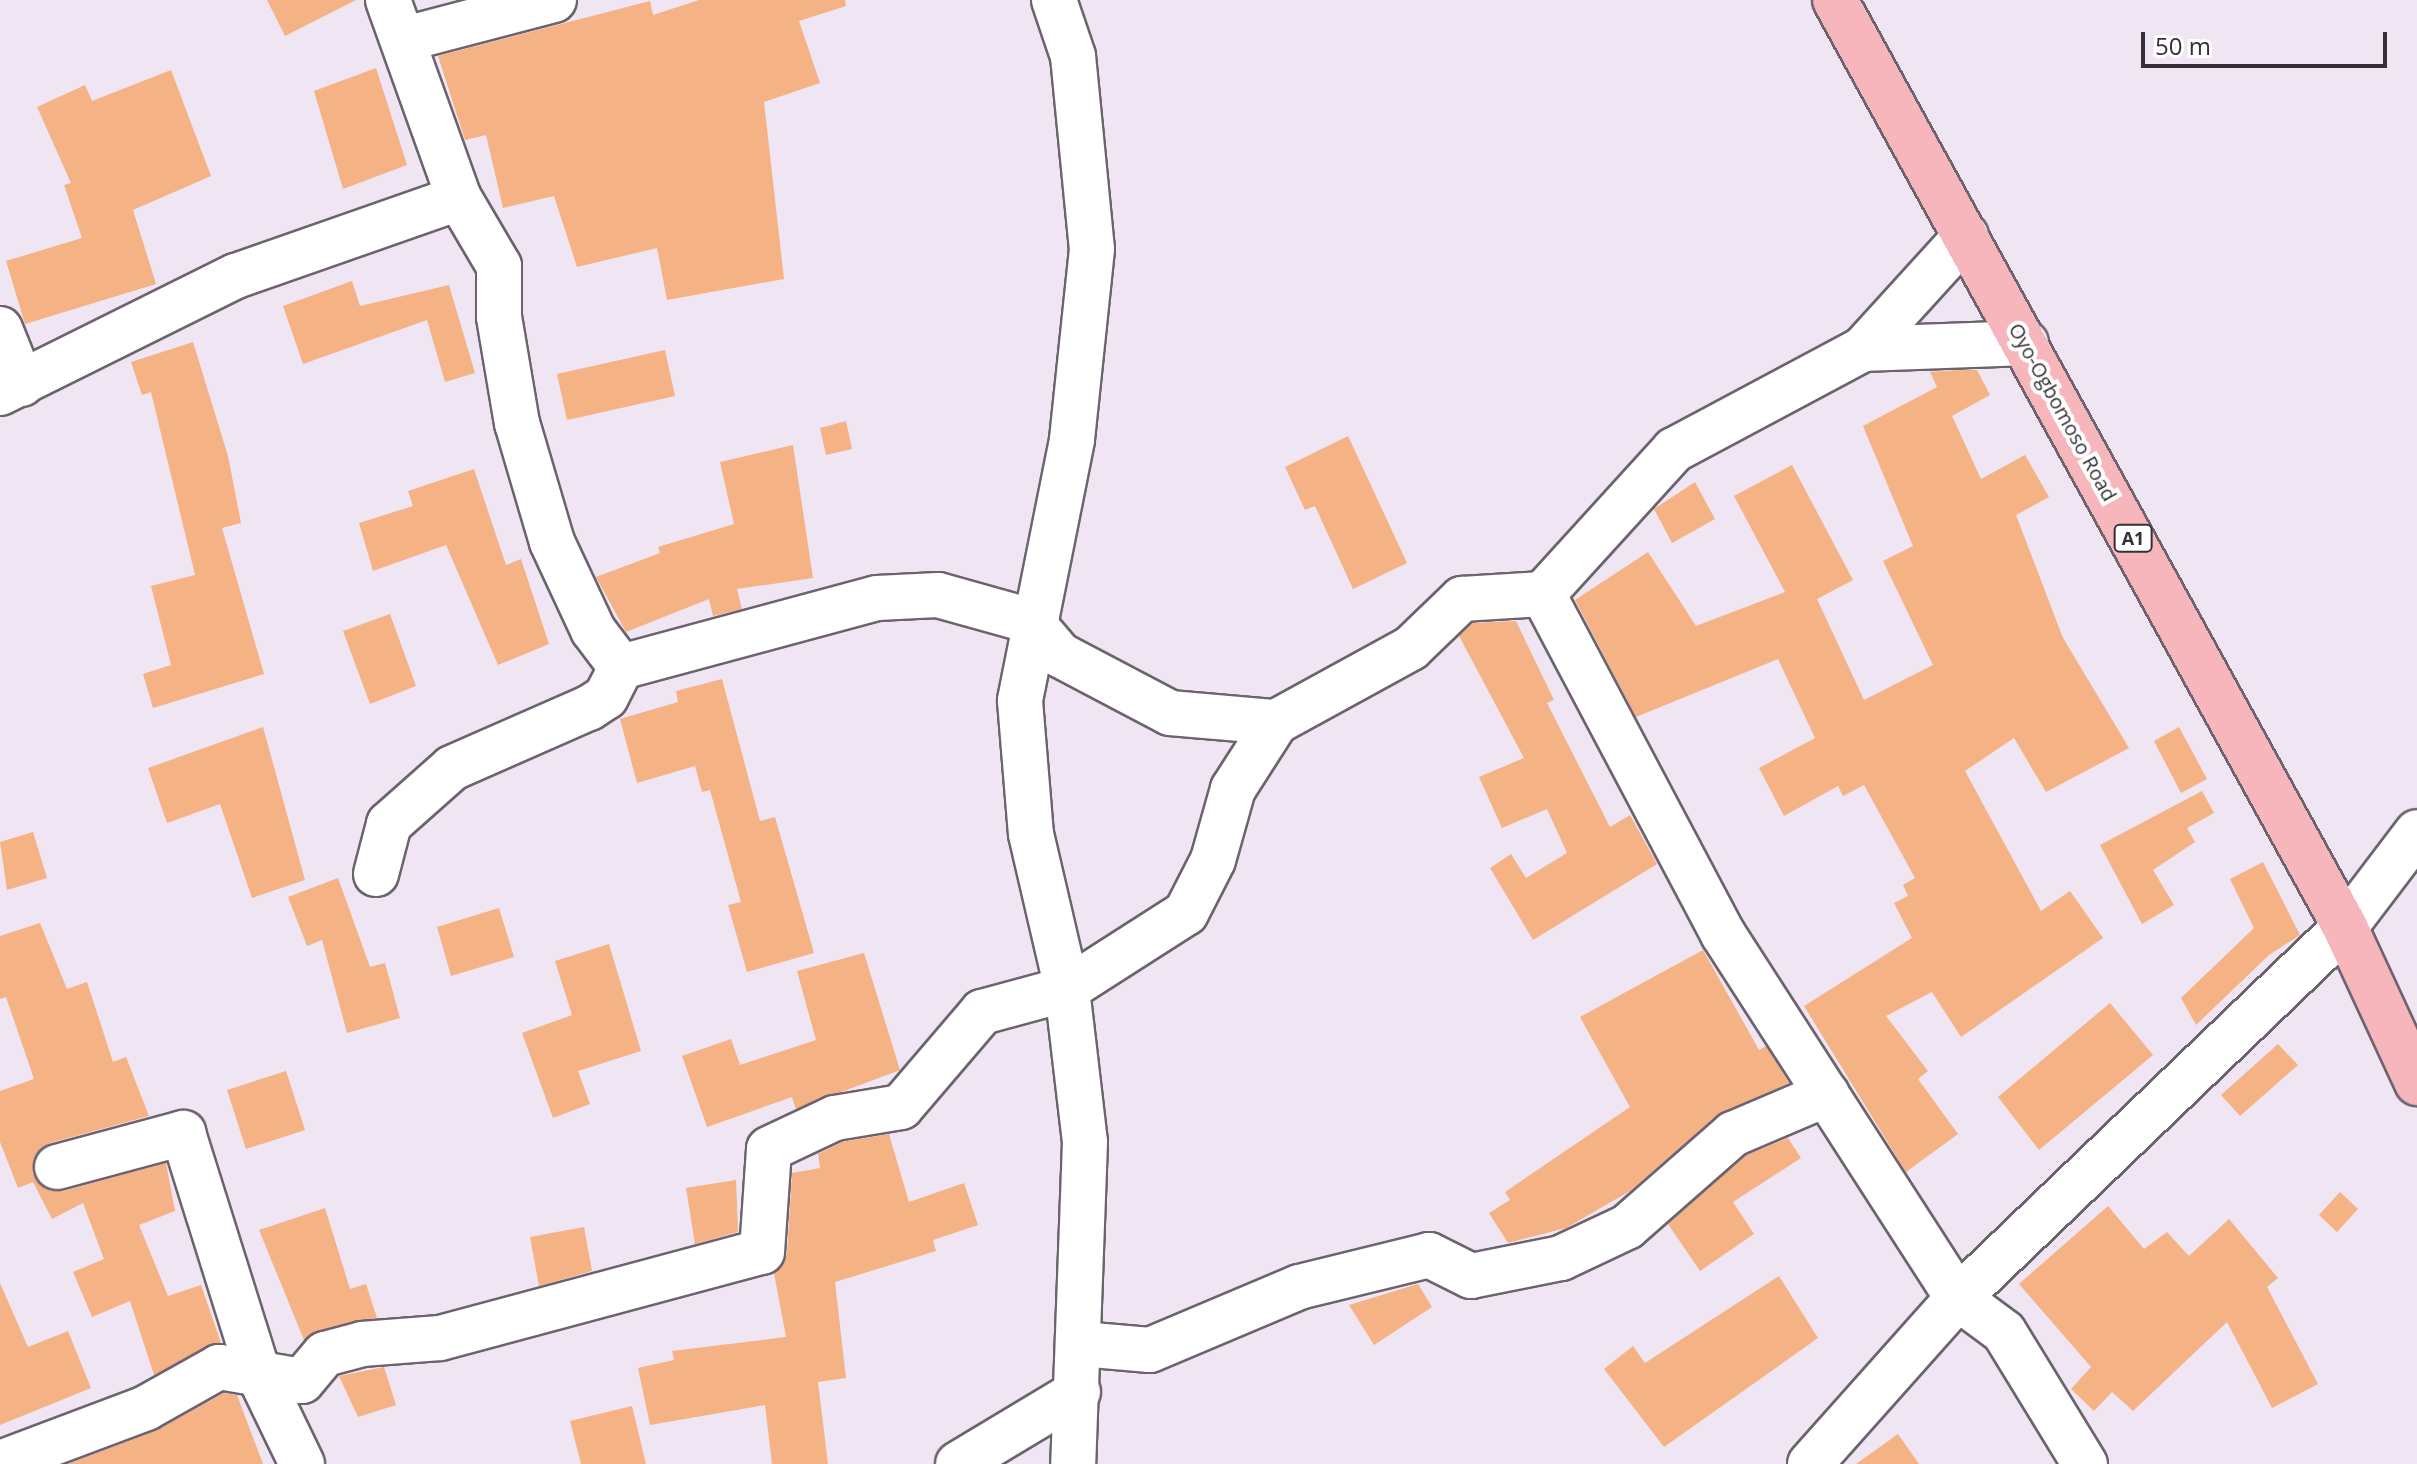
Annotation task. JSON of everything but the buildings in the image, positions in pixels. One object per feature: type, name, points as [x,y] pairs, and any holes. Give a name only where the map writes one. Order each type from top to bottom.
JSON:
[{"type":"highway","name":"Oyo-Ogbomoso Road","points":[[1835,0],[2345,927],[2417,1083]]},
{"type":"street","points":[[554,0],[396,19],[459,198],[499,266],[499,317],[517,423],[552,542],[593,630],[621,667]]},
{"type":"street","points":[[1054,0],[1073,56],[1092,249],[1072,440],[1031,621],[1020,701],[1022,763],[1067,989],[1086,1156],[1081,1344],[1073,1464]]},
{"type":"street","points":[[0,329],[11,388],[236,276],[459,198]]},
{"type":"street","points":[[0,1463],[146,1408],[219,1367],[302,1381],[325,1354],[362,1344],[440,1338],[751,1257],[765,1241],[769,1149],[835,1118],[901,1107],[982,1012],[1067,989],[1186,913],[1213,860],[1233,789],[1276,722],[1411,648],[1462,599],[1543,594],[1674,450],[1863,349],[1966,236]]},
{"type":"street","points":[[1863,349],[2026,343]]},
{"type":"street","points":[[1543,594],[1723,934],[1958,1298],[2004,1332],[2085,1464]]},
{"type":"street","points":[[376,874],[389,824],[452,768],[589,708],[606,697],[621,667],[877,598],[938,595],[1031,621],[1060,655],[1170,713],[1276,722]]},
{"type":"street","points":[[1810,1464],[1958,1298],[2345,927],[2417,832]]},
{"type":"street","points":[[1081,1344],[1150,1350],[1299,1287],[1429,1255],[1471,1276],[1561,1258],[1627,1227],[1733,1134],[1827,1094]]},
{"type":"street","points":[[57,1167],[183,1133],[259,1375],[302,1464]]},
{"type":"street","points":[[958,1464],[1078,1392]]}]
